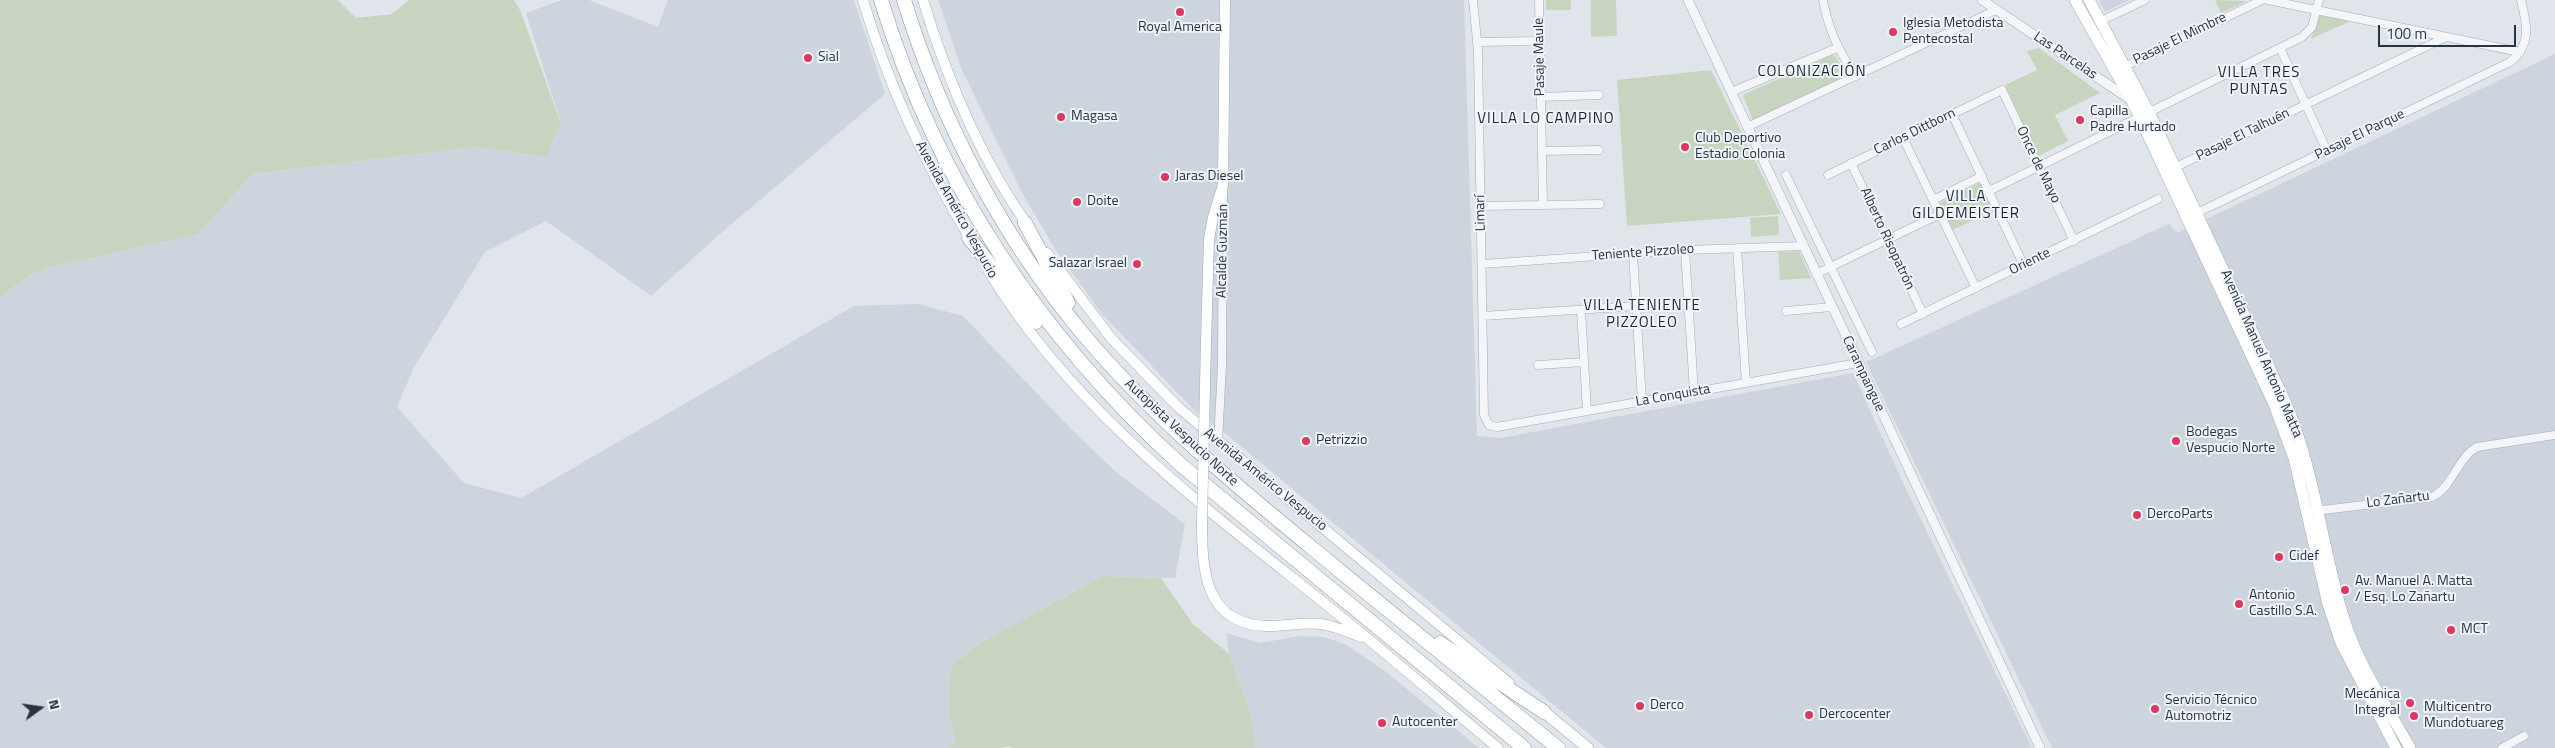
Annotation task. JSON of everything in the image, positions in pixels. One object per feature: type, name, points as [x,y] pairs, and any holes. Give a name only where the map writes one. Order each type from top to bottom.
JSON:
[{"type":"highway","name":"Autopista Vespucio Norte","points":[[881,0],[923,114],[962,193],[1018,283],[1050,326],[1095,380],[1140,428],[1186,470],[1524,748]]},
{"type":"highway","name":"Autopista Vespucio Norte","points":[[904,0],[943,105],[983,187],[1041,278],[1107,362],[1155,413],[1212,465],[1558,748]]},
{"type":"highway","points":[[1026,223],[1067,301],[1107,362]]},
{"type":"highway","points":[[969,238],[1045,333],[1095,380]]},
{"type":"highway","points":[[1402,622],[1463,657],[1544,712]]},
{"type":"main road","name":"Avenida Américo Vespucio","points":[[863,0],[904,112],[935,178],[998,287],[1041,344],[1084,395],[1130,443],[1178,487],[1371,640],[1498,748]]},
{"type":"main road","name":"Avenida Américo Vespucio","points":[[923,0],[943,59],[970,123],[1004,187],[1026,223],[1077,295],[1111,338],[1162,392],[1218,442],[1386,578],[1588,748]]},
{"type":"main road","name":"Alcalde Guzmán","points":[[1223,185],[1225,0]]},
{"type":"main road","name":"Avenida Manuel Antonio Matta","points":[[2075,0],[2132,101],[2144,114],[2176,167],[2294,423],[2313,511],[2328,604],[2341,643],[2396,748]]},
{"type":"main road","name":"Avenida Manuel Antonio Matta","points":[[2089,0],[2126,66],[2144,114],[2278,415],[2313,511],[2348,632],[2362,662],[2410,748]]},
{"type":"main road","points":[[1223,185],[1213,216],[1209,239],[1202,522],[1206,579],[1214,598],[1230,614],[1245,622],[1262,626],[1323,624],[1371,640]]},
{"type":"street","name":"Limarí","points":[[1473,0],[1477,42],[1484,415],[1489,425]]},
{"type":"street","name":"Pasaje Maule","points":[[1539,0],[1543,205]]},
{"type":"street","name":"Carampangue","points":[[1688,0],[2040,748]]},
{"type":"street","points":[[1823,0],[1827,20],[1837,48],[1856,76]]},
{"type":"street","name":"Las Parcelas","points":[[1982,0],[2132,101]]},
{"type":"street","points":[[2101,21],[2145,0]]},
{"type":"street","name":"Pasaje El Mimbre","points":[[2126,66],[2262,0]]},
{"type":"street","points":[[2268,0],[2520,52],[2527,34],[2521,0]]},
{"type":"street","points":[[1988,191],[2280,48],[2310,31],[2319,0]]},
{"type":"street","points":[[1747,127],[1996,10]]},
{"type":"street","name":"Pasaje El Talhuén","points":[[2176,167],[2446,37]]},
{"type":"street","points":[[1477,42],[1540,40]]},
{"type":"street","points":[[1731,92],[1837,48]]},
{"type":"street","points":[[2280,48],[2327,150]]},
{"type":"street","name":"Pasaje El Parque","points":[[2197,213],[2505,64],[2520,52]]},
{"type":"street","name":"Carlos Dittborn","points":[[1828,175],[2002,90]]},
{"type":"street","name":"Once de Mayo","points":[[2002,90],[2074,241]]},
{"type":"street","points":[[1541,97],[1599,95]]},
{"type":"street","points":[[1952,114],[2024,266]]},
{"type":"street","points":[[1903,138],[1976,288]]},
{"type":"street","points":[[1542,151],[1599,150]]},
{"type":"street","name":"Alberto Risopatrón","points":[[1851,163],[1922,314]]},
{"type":"street","name":"Carampangue","points":[[1786,175],[1872,352]]},
{"type":"street","points":[[1933,200],[1982,176]]},
{"type":"street","name":"Alcalde Guzmán","points":[[1218,442],[1222,365],[1223,185]]},
{"type":"street","name":"Oriente","points":[[1901,324],[2024,266],[2158,199]]},
{"type":"street","points":[[1481,206],[1600,204]]},
{"type":"street","points":[[1816,274],[1940,214]]},
{"type":"street","name":"Teniente Pizzoleo","points":[[1482,264],[1685,250],[1803,246]]},
{"type":"street","points":[[1737,248],[1746,383]]},
{"type":"street","points":[[1685,250],[1694,392]]},
{"type":"street","points":[[1633,254],[1642,402]]},
{"type":"street","points":[[1483,316],[1636,306]]},
{"type":"street","points":[[1786,311],[1832,307]]},
{"type":"street","points":[[1580,310],[1588,411]]},
{"type":"street","points":[[1538,366],[1584,362]]},
{"type":"street","name":"La Conquista","points":[[1489,425],[1497,427],[1858,363]]},
{"type":"street","name":"Lo Zañartu","points":[[2313,511],[2432,497],[2443,489],[2468,453],[2477,447],[2555,435]]},
{"type":"street","points":[[2502,748],[2524,736]]},
{"type":"shaded area","points":[[561,0],[589,0],[658,27],[668,0],[854,0],[885,94],[721,233],[651,296],[546,221],[485,252],[413,369],[397,407],[464,483],[521,498],[854,306],[918,304],[963,316],[1073,431],[1116,472],[1185,524],[1175,578],[1103,576],[980,643],[951,666],[948,708],[955,742],[949,748],[0,748],[0,298],[24,279],[47,268],[198,234],[253,174],[476,147],[546,157],[561,124],[526,13]]},
{"type":"shaded area","points":[[938,0],[1464,0],[1477,436],[1500,438],[1853,373],[1905,487],[2032,748],[1606,748],[1226,434],[1197,413],[1103,315],[1055,249],[1022,193],[961,68]]},
{"type":"shaded area","points":[[2099,0],[2130,0],[2105,12]]},
{"type":"shaded area","points":[[2555,54],[2555,748],[2052,748],[1866,362],[2169,224],[2177,233]]},
{"type":"shaded area","points":[[1226,633],[1260,643],[1299,636],[1324,637],[1345,644],[1385,671],[1479,748],[1256,748],[1250,712],[1229,654]]},
{"type":"green space","points":[[0,0],[338,0],[356,18],[392,14],[409,0],[514,0],[520,10],[561,124],[546,157],[476,147],[253,174],[198,234],[47,268],[24,279],[0,298]]},
{"type":"green space","points":[[1546,0],[1571,0],[1571,10],[1546,10]]},
{"type":"green space","points":[[1591,0],[1616,0],[1617,36],[1591,37]]},
{"type":"green space","points":[[2215,0],[2247,1],[2221,13]]},
{"type":"green space","points":[[2320,15],[2351,21],[2311,39]]},
{"type":"green space","points":[[2039,48],[2100,93],[2055,115],[2068,141],[2038,156],[2005,85],[2037,70],[2027,51]]},
{"type":"green space","points":[[1832,55],[1836,57],[1846,76],[1844,78],[1753,120],[1743,96],[1745,94]]},
{"type":"green space","name":"Club Deportivo Estadio Colonia","points":[[1711,70],[1781,214],[1627,226],[1617,80]]},
{"type":"green space","points":[[1980,183],[1994,210],[1953,230],[1939,203]]},
{"type":"green space","points":[[1778,216],[1779,235],[1751,237],[1750,218]]},
{"type":"green space","points":[[1799,251],[1811,278],[1780,280],[1778,252]]},
{"type":"green space","points":[[1103,576],[1161,578],[1193,624],[1229,654],[1250,712],[1256,748],[1011,748],[1010,746],[1000,748],[949,748],[955,742],[948,708],[951,666],[980,643]]},
{"type":"place","name":"Royal America","points":[[1180,12]]},
{"type":"place","name":"Iglesia Metodista Pentecostal","points":[[1893,32]]},
{"type":"place","name":"Sial","points":[[808,58]]},
{"type":"place","name":"Magasa","points":[[1061,117]]},
{"type":"place","name":"Capilla Padre Hurtado","points":[[2080,120]]},
{"type":"place","name":"Club Deportivo Estadio Colonia","points":[[1685,147]]},
{"type":"place","name":"Jaras Diesel","points":[[1165,177]]},
{"type":"place","name":"Doite","points":[[1077,202]]},
{"type":"place","name":"Salazar Israel","points":[[1137,264]]},
{"type":"place","name":"Petrizzio","points":[[1306,441]]},
{"type":"place","name":"Bodegas Vespucio Norte","points":[[2176,441]]},
{"type":"place","name":"DercoParts","points":[[2137,515]]},
{"type":"place","name":"Cidef","points":[[2279,557]]},
{"type":"place","name":"Av. Manuel A. Matta / Esq. Lo Zañartu","points":[[2345,590]]},
{"type":"place","name":"Antonio Castillo S.A.","points":[[2239,604]]},
{"type":"place","name":"MCT","points":[[2451,630]]},
{"type":"place","name":"Mecánica Integral","points":[[2410,703]]},
{"type":"place","name":"Derco","points":[[1640,706]]},
{"type":"place","name":"Servicio Técnico Automotriz","points":[[2155,709]]},
{"type":"place","name":"Dercocenter","points":[[1809,715]]},
{"type":"place","name":"Multicentro Mundotuareg","points":[[2414,716]]},
{"type":"place","name":"Autocenter","points":[[1382,723]]},
{"type":"district","name":"COLONIZACIÓN","points":[[1812,72]]},
{"type":"district","name":"VILLA TRES PUNTAS","points":[[2259,82]]},
{"type":"district","name":"VILLA LO CAMPINO","points":[[1546,119]]},
{"type":"district","name":"VILLA GILDEMEISTER","points":[[1966,206]]},
{"type":"district","name":"VILLA TENIENTE PIZZOLEO","points":[[1642,314]]}]
